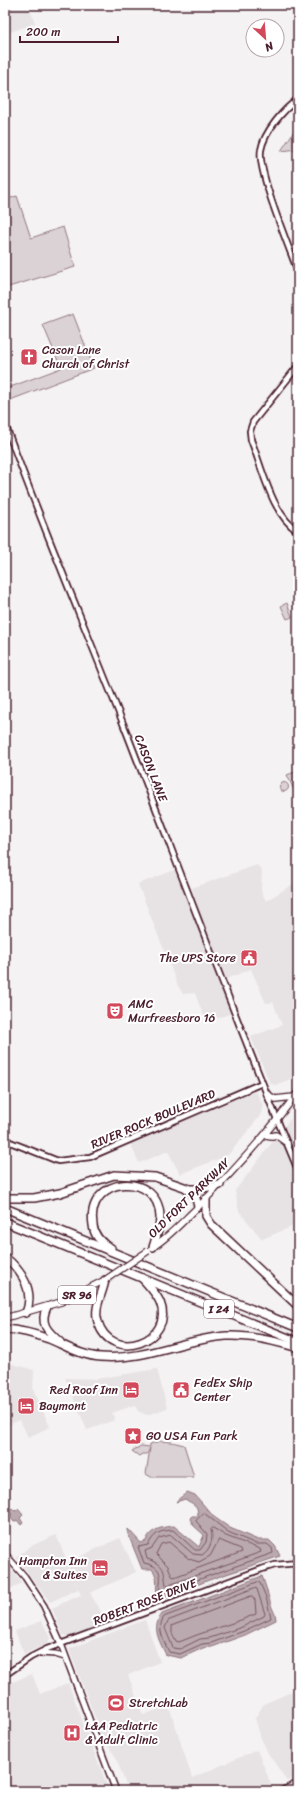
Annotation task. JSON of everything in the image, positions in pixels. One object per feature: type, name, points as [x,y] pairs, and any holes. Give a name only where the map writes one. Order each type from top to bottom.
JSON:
[{"type":"highway","points":[[5,1198],[34,1198],[60,1193],[114,1175],[155,1177],[198,1190],[220,1185]]},
{"type":"highway","points":[[122,1256],[117,1251],[100,1241],[92,1223],[92,1214],[95,1202],[100,1195],[111,1187],[128,1184],[137,1186],[144,1189],[156,1201],[159,1208],[160,1223],[151,1249]]},
{"type":"highway","points":[[179,1185],[195,1195],[198,1206]]},
{"type":"highway","points":[[206,1199],[206,1214],[211,1224],[298,1306]]},
{"type":"highway","name":"I 24","points":[[5,1208],[298,1328]]},
{"type":"highway","name":"I 24","points":[[5,1222],[298,1342]]},
{"type":"highway","points":[[5,1257],[18,1269],[26,1285],[30,1301],[26,1313]]},
{"type":"highway","points":[[105,1280],[103,1292],[100,1296],[96,1313],[101,1329],[106,1336],[119,1344],[135,1345],[147,1340],[154,1334],[158,1328],[162,1312],[157,1295],[140,1276]]},
{"type":"highway","points":[[47,1307],[43,1318],[52,1335],[62,1344],[81,1353]]},
{"type":"highway","points":[[5,1329],[28,1332],[81,1353],[100,1357],[128,1356],[226,1336],[249,1338],[298,1348]]},
{"type":"main road","points":[[266,1094],[275,1099],[296,1094]]},
{"type":"main road","name":"OLD FORT PARKWAY","points":[[5,1318],[47,1307],[78,1294],[105,1280],[151,1249],[174,1230],[220,1185],[277,1120],[296,1094]]},
{"type":"main road","points":[[265,1134],[272,1136],[276,1135],[287,1143]]},
{"type":"main road","points":[[5,1554],[25,1577],[44,1606],[116,1791]]},
{"type":"main road","points":[[40,1653],[55,1654],[65,1657]]},
{"type":"main road","points":[[281,1791],[298,1783]]},
{"type":"street","points":[[298,99],[271,127],[265,136],[260,158],[264,176],[298,272]]},
{"type":"street","points":[[298,366],[253,422],[250,431],[251,440],[272,496],[284,519],[298,531]]},
{"type":"street","name":"CASON LANE","points":[[5,424],[53,552],[126,731],[266,1094],[298,1170]]},
{"type":"street","name":"RIVER ROCK BOULEVARD","points":[[5,1140],[58,1161],[90,1157],[262,1083]]},
{"type":"street","name":"ROBERT ROSE DRIVE","points":[[5,1675],[40,1653],[60,1644],[262,1569],[275,1565],[298,1563]]},
{"type":"shaded area","points":[[5,5],[28,5],[35,23],[5,34]]},
{"type":"shaded area","points":[[298,125],[298,149],[281,151]]},
{"type":"shaded area","points":[[17,196],[31,238],[63,227],[75,267],[5,288],[5,200]]},
{"type":"shaded area","points":[[73,314],[94,368],[5,402],[5,389],[61,368],[43,325]]},
{"type":"shaded area","points":[[287,603],[292,617],[287,619],[281,606]]},
{"type":"shaded area","points":[[295,772],[298,778],[298,788],[294,790],[287,775]]},
{"type":"shaded area","points":[[282,783],[286,783],[288,787],[286,791],[282,791],[280,789],[280,785]]},
{"type":"shaded area","points":[[257,865],[262,870],[261,891],[266,901],[298,881],[298,1076],[275,1085],[270,1083],[251,1037],[282,1025],[273,1002],[266,1003],[251,969],[226,979],[200,914],[192,888]]},
{"type":"shaded area","points":[[175,870],[232,1013],[206,1022],[195,993],[183,994],[178,986],[138,884]]},
{"type":"shaded area","points":[[256,1091],[263,1106],[260,1116],[228,1155],[180,1174],[168,1151],[139,1163],[130,1143]]},
{"type":"shaded area","points":[[298,1109],[298,1224],[262,1239],[239,1211],[235,1191]]},
{"type":"shaded area","points":[[5,1362],[34,1370],[33,1389],[50,1427],[28,1437],[20,1420],[6,1426]]},
{"type":"shaded area","points":[[157,1369],[167,1408],[147,1415],[138,1411],[135,1405],[112,1413],[115,1420],[87,1430],[65,1378],[96,1379]]},
{"type":"shaded area","points":[[160,1441],[184,1445],[194,1477],[151,1477],[146,1474],[150,1448],[147,1454],[142,1454],[139,1456],[132,1451],[141,1446],[150,1447],[150,1444]]},
{"type":"shaded area","points":[[56,1535],[67,1561],[66,1563],[120,1538],[136,1572],[90,1593],[100,1610],[105,1624],[68,1637],[63,1635],[52,1608],[81,1595],[67,1564],[78,1589],[50,1602],[16,1557],[31,1546]]},
{"type":"shaded area","points":[[5,1562],[22,1583],[5,1591]]},
{"type":"shaded area","points":[[145,1620],[160,1662],[128,1675],[143,1715],[169,1706],[192,1778],[257,1750],[273,1789],[269,1791],[128,1791],[116,1757],[104,1741],[69,1649]]},
{"type":"shaded area","points":[[42,1621],[50,1638],[47,1644],[24,1654],[15,1631]]},
{"type":"shaded area","points":[[32,1674],[40,1694],[68,1683],[109,1791],[5,1791],[5,1685]]},
{"type":"shaded area","points":[[298,1689],[298,1776],[287,1781],[268,1753],[261,1738],[255,1718],[264,1704]]},
{"type":"water","points":[[187,1492],[195,1495],[214,1517],[230,1528],[258,1540],[269,1540],[275,1546],[280,1556],[209,1580],[165,1598],[158,1597],[156,1590],[156,1576],[152,1569],[142,1569],[128,1534],[128,1529],[141,1543],[146,1541],[153,1531],[174,1526],[199,1547],[204,1535],[193,1525],[190,1518],[192,1516],[198,1516],[196,1506],[185,1499],[176,1502]]},
{"type":"water","points":[[12,1508],[15,1511],[18,1509],[23,1515],[20,1518],[23,1523],[21,1525],[17,1520],[14,1522],[10,1517],[12,1515],[9,1511]]},
{"type":"water","points":[[262,1576],[276,1620],[245,1635],[212,1647],[203,1648],[181,1658],[166,1655],[157,1634],[157,1624],[162,1614]]},
{"type":"place","name":"Cason Lane Church of Christ","points":[[29,357]]},
{"type":"place","name":"The UPS Store","points":[[249,958]]},
{"type":"place","name":"AMC Murfreesboro 16","points":[[115,1011]]},
{"type":"place","name":"Red Roof Inn","points":[[131,1390]]},
{"type":"place","name":"FedEx Ship Center","points":[[181,1390]]},
{"type":"place","name":"Baymont","points":[[26,1406]]},
{"type":"place","name":"GO USA Fun Park","points":[[133,1436]]},
{"type":"place","name":"Hampton Inn & Suites","points":[[100,1568]]},
{"type":"place","name":"StretchLab","points":[[116,1703]]},
{"type":"place","name":"L&A Pediatric & Adult Clinic","points":[[72,1733]]}]
